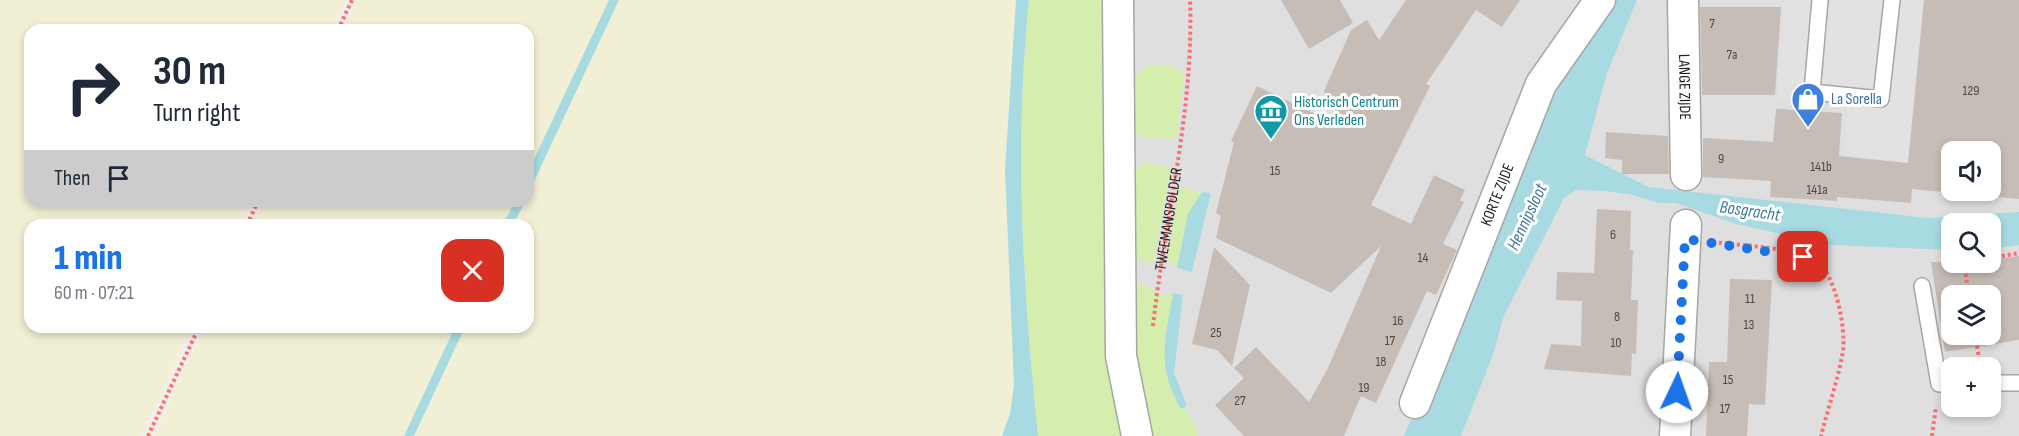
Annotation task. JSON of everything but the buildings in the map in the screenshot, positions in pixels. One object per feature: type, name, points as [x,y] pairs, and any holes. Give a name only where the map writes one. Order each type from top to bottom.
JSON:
[{"type":"street","points":[[1118,0],[1121,356],[1127,396],[1137,436]]},
{"type":"street","name":"KORTE ZIJDE","points":[[1415,403],[1541,84],[1600,0]]},
{"type":"street","name":"LANGE ZIJDE","points":[[1683,0],[1686,175]]},
{"type":"street","points":[[1675,436],[1685,232]]},
{"type":"lane","points":[[1820,0],[1812,92],[1881,99],[1892,0]]},
{"type":"lane","points":[[1922,286],[1941,367]]},
{"type":"lane","points":[[2001,383],[2019,383]]},
{"type":"path","points":[[341,24],[352,0]]},
{"type":"path","name":"TWEEMANSPOLDER","points":[[1152,331],[1158,276],[1189,89],[1190,0]]},
{"type":"path","points":[[1685,232],[1787,252],[1818,263],[1828,272],[1834,286],[1844,349],[1821,436]]},
{"type":"path","points":[[2001,256],[2019,253]]},
{"type":"path","points":[[148,436],[196,333]]},
{"type":"path","points":[[1932,436],[1941,400]]},
{"type":"shaded area","points":[[0,0],[345,0],[334,24],[24,24],[24,207],[248,207],[242,219],[24,219],[24,333],[188,333],[140,436],[0,436]]},
{"type":"shaded area","points":[[358,0],[609,0],[534,159],[534,24],[347,24]]},
{"type":"shaded area","points":[[619,0],[1016,0],[1005,169],[1014,385],[1010,414],[1002,436],[414,436],[462,333],[534,333],[534,219],[516,219],[522,207],[534,207],[534,181]]},
{"type":"shaded area","points":[[1086,0],[2019,0],[2019,436],[1097,436]]},
{"type":"shaded area","points":[[1784,0],[1924,0],[1908,163],[1845,155],[1848,100],[1777,101]]},
{"type":"shaded area","points":[[261,207],[512,207],[506,219],[256,219]]},
{"type":"shaded area","points":[[203,333],[452,333],[404,436],[155,436]]},
{"type":"green space","points":[[1029,0],[1110,0],[1123,436],[1038,436],[1028,327],[1022,218],[1022,109]]},
{"type":"green space","points":[[1147,65],[1170,65],[1184,72],[1177,135],[1172,139],[1141,137],[1132,129],[1132,79]]},
{"type":"green space","points":[[1143,162],[1171,167],[1154,261],[1149,263],[1134,259],[1131,174]]},
{"type":"green space","points":[[1179,187],[1202,192],[1188,214],[1177,268],[1167,259]]},
{"type":"green space","points":[[1134,283],[1147,286],[1162,296],[1173,293],[1164,347],[1181,408],[1184,408],[1198,430],[1193,428],[1198,436],[1145,436],[1136,389]]},
{"type":"water","points":[[609,0],[619,0],[534,181],[534,159]]},
{"type":"water","points":[[1016,0],[1029,0],[1022,109],[1022,218],[1028,327],[1038,436],[1002,436],[1010,414],[1014,385],[1005,169]]},
{"type":"water","points":[[1605,0],[1637,0],[1606,76],[1585,155],[1649,187],[1928,218],[1941,217],[1941,250],[1832,245],[1736,224],[1676,203],[1658,203],[1633,195],[1605,191],[1576,190],[1564,198],[1503,318],[1494,352],[1461,436],[1404,436],[1528,145]]},
{"type":"water","points":[[1202,192],[1211,193],[1192,272],[1177,268],[1188,214]]},
{"type":"water","points":[[512,207],[522,207],[516,219],[506,219]]},
{"type":"water","points":[[2019,212],[2019,245],[2001,248],[2001,213]]},
{"type":"water","points":[[1173,293],[1183,295],[1174,373],[1187,406],[1181,409],[1173,393],[1165,365],[1165,339]]},
{"type":"water","points":[[452,333],[462,333],[414,436],[404,436]]},
{"type":"place","name":"La Sorella","points":[[1808,128]]},
{"type":"place","name":"Historisch Centrum Ons Verleden","points":[[1271,140]]},
{"type":"route","points":[[1677,392],[1685,239],[1787,252],[1803,257]]},
{"type":"water label","name":"Bosgracht","points":[[1750,211]]},
{"type":"water label","name":"Hennipsloot","points":[[1527,217]]}]
